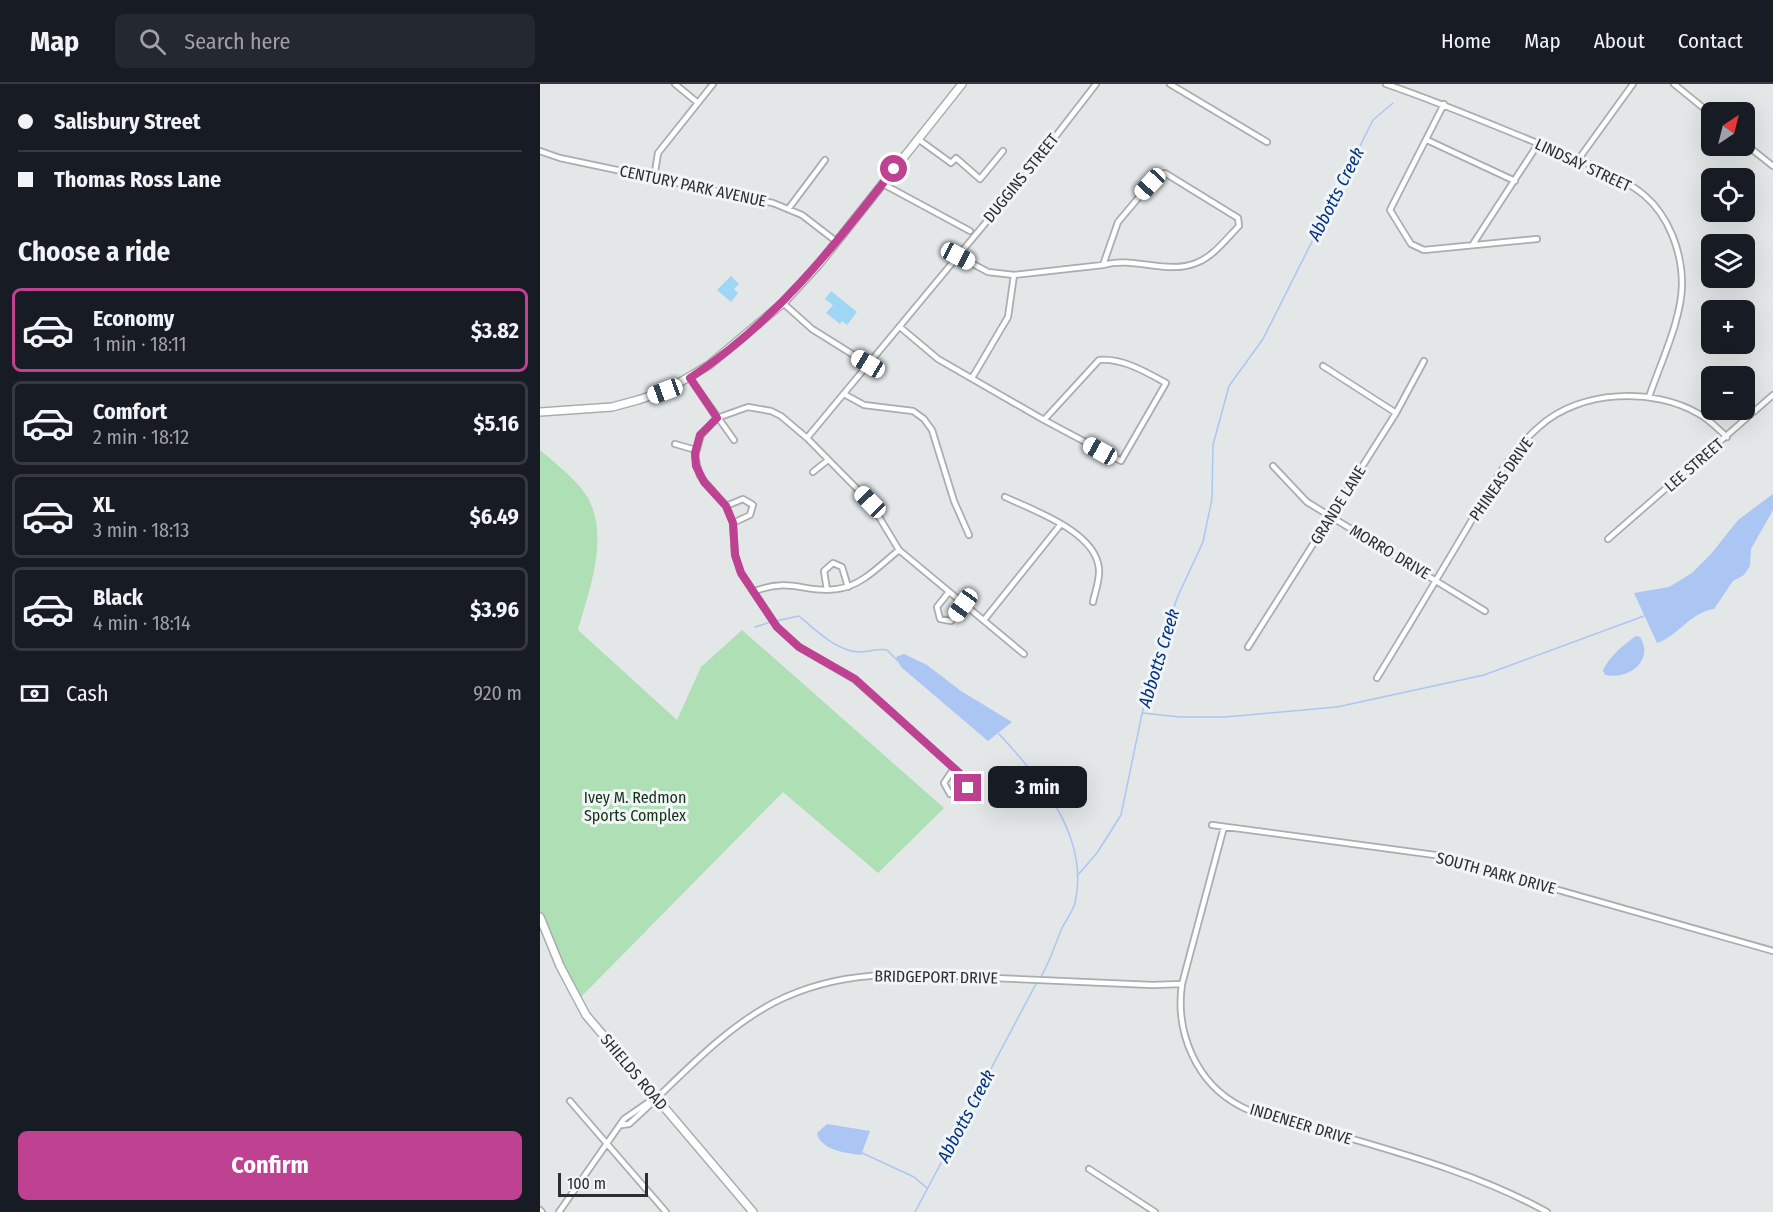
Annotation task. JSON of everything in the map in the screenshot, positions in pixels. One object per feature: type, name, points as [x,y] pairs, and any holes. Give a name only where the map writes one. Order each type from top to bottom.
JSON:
[{"type":"main road","points":[[540,412],[620,405],[665,391],[690,378],[727,351],[783,303],[837,242],[962,84]]},
{"type":"main road","name":"SHIELDS ROAD","points":[[540,919],[580,1007],[753,1212]]},
{"type":"street","points":[[675,84],[698,103]]},
{"type":"street","points":[[654,178],[658,153],[713,84]]},
{"type":"street","name":"DUGGINS STREET","points":[[807,438],[958,256],[1096,84]]},
{"type":"street","points":[[1170,84],[1267,142]]},
{"type":"street","name":"LINDSAY STREET","points":[[1386,84],[1444,104],[1578,160],[1630,185],[1644,195],[1665,220],[1678,249],[1682,283],[1681,301],[1649,397]]},
{"type":"street","points":[[1578,160],[1633,84]]},
{"type":"street","points":[[1674,84],[1701,106]]},
{"type":"street","points":[[1444,104],[1390,210],[1411,244],[1424,250],[1537,239]]},
{"type":"street","points":[[918,139],[951,163],[956,158],[960,160],[980,179],[1003,151]]},
{"type":"street","points":[[1427,140],[1515,181]]},
{"type":"street","points":[[1473,244],[1538,144]]},
{"type":"street","name":"CENTURY PARK AVENUE","points":[[540,150],[561,158],[756,198],[789,208],[837,242]]},
{"type":"street","points":[[1755,151],[1773,166]]},
{"type":"street","points":[[789,208],[825,160]]},
{"type":"street","points":[[958,256],[988,272],[1014,275],[1103,265],[1116,261],[1160,265],[1196,264],[1239,226],[1239,220],[1163,173],[1135,200],[1118,222],[1103,265]]},
{"type":"street","points":[[883,184],[970,231]]},
{"type":"street","points":[[972,378],[1008,317],[1014,275]]},
{"type":"street","points":[[783,303],[812,329],[868,364]]},
{"type":"street","points":[[900,327],[938,359],[1044,420],[1121,461],[1166,383],[1137,368],[1099,360],[1044,420]]},
{"type":"street","name":"GRANDE LANE","points":[[1248,647],[1396,413],[1424,361]]},
{"type":"street","points":[[1323,366],[1396,413]]},
{"type":"street","points":[[690,378],[734,440]]},
{"type":"street","points":[[844,394],[864,405],[913,411],[924,419],[932,430],[954,501],[969,535]]},
{"type":"street","name":"LEE STREET","points":[[1608,539],[1773,395]]},
{"type":"street","name":"PHINEAS DRIVE","points":[[1377,678],[1505,468],[1540,426],[1558,413],[1584,403],[1613,398],[1649,397],[1680,405],[1700,414],[1727,437]]},
{"type":"street","points":[[954,768],[944,783],[950,794],[964,794],[968,788],[967,780],[954,768],[855,679],[785,637],[746,581],[737,564],[733,523],[726,506],[700,476],[695,462],[700,435],[717,418],[740,409],[758,407],[781,416],[807,438],[870,502],[899,550],[1024,654]]},
{"type":"street","points":[[675,444],[696,450]]},
{"type":"street","points":[[813,472],[828,460]]},
{"type":"street","name":"MORRO DRIVE","points":[[1273,466],[1307,502],[1485,611]]},
{"type":"street","points":[[1005,497],[1061,524],[1086,542],[1096,555],[1099,571],[1093,602]]},
{"type":"street","points":[[726,506],[743,499],[753,505],[750,515],[733,523]]},
{"type":"street","points":[[984,620],[1061,524]]},
{"type":"street","points":[[755,591],[770,586],[793,584],[827,590],[848,587],[864,579],[899,550]]},
{"type":"street","points":[[827,590],[824,571],[833,563],[842,567],[848,587]]},
{"type":"street","points":[[948,593],[937,607],[940,619],[951,621],[963,605]]},
{"type":"street","name":"SOUTH PARK DRIVE","points":[[1212,825],[1435,855],[1773,951]]},
{"type":"street","name":"INDENEER DRIVE","points":[[1224,827],[1182,984],[1179,1007],[1182,1032],[1193,1059],[1215,1087],[1241,1107],[1396,1152],[1500,1188],[1547,1212]]},
{"type":"street","name":"BRIDGEPORT DRIVE","points":[[559,1212],[622,1125],[629,1124],[655,1098],[737,1027],[774,1003],[814,986],[858,975],[907,974],[1152,985],[1182,984]]},
{"type":"street","points":[[570,1101],[666,1212]]},
{"type":"street","points":[[1089,1169],[1155,1212]]},
{"type":"green space","name":"Ivey M. Redmon Sports Complex","points":[[540,450],[582,489],[593,510],[597,527],[592,580],[578,630],[677,720],[701,667],[742,630],[944,808],[878,873],[783,792],[577,1001],[540,921]]},
{"type":"water","points":[[1773,494],[1773,510],[1751,549],[1750,566],[1744,575],[1733,581],[1714,609],[1691,619],[1665,640],[1657,643],[1634,593],[1669,587],[1692,573],[1711,554],[1738,520]]},
{"type":"water","points":[[1636,636],[1640,637],[1644,646],[1642,661],[1630,672],[1614,676],[1605,675],[1603,670],[1609,660]]},
{"type":"water","points":[[904,654],[927,665],[961,691],[1012,722],[988,741],[901,667],[896,657]]},
{"type":"water","points":[[827,1124],[870,1131],[861,1155],[834,1150],[823,1143],[817,1133]]},
{"type":"building","points":[[731,276],[739,284],[734,289],[738,293],[731,302],[717,290]]},
{"type":"building","points":[[831,291],[857,312],[847,325],[842,321],[840,324],[826,313],[833,305],[825,299]]},
{"type":"waterway","name":"Abbotts Creek","points":[[1077,876],[1097,853],[1121,815],[1148,685],[1177,598],[1203,542],[1212,499],[1213,445],[1229,386],[1263,339],[1373,120],[1393,103]]},
{"type":"waterway","points":[[776,621],[799,616],[827,639],[843,648],[859,652],[887,650],[898,661]]},
{"type":"waterway","points":[[1142,713],[1180,717],[1225,717],[1337,707],[1484,675],[1644,616]]},
{"type":"waterway","points":[[755,627],[771,622]]},
{"type":"waterway","points":[[999,734],[1031,770],[1045,790],[1069,832],[1075,855],[1078,879],[1075,903],[1040,978]]},
{"type":"waterway","name":"Abbotts Creek","points":[[915,1212],[1037,982]]},
{"type":"waterway","points":[[860,1152],[914,1177],[927,1188]]},
{"type":"route","points":[[894,169],[819,264],[783,303],[709,366],[690,378],[717,418],[700,435],[695,462],[704,482],[726,506],[733,523],[735,555],[741,573],[785,637],[855,679],[967,780],[968,788]]}]
